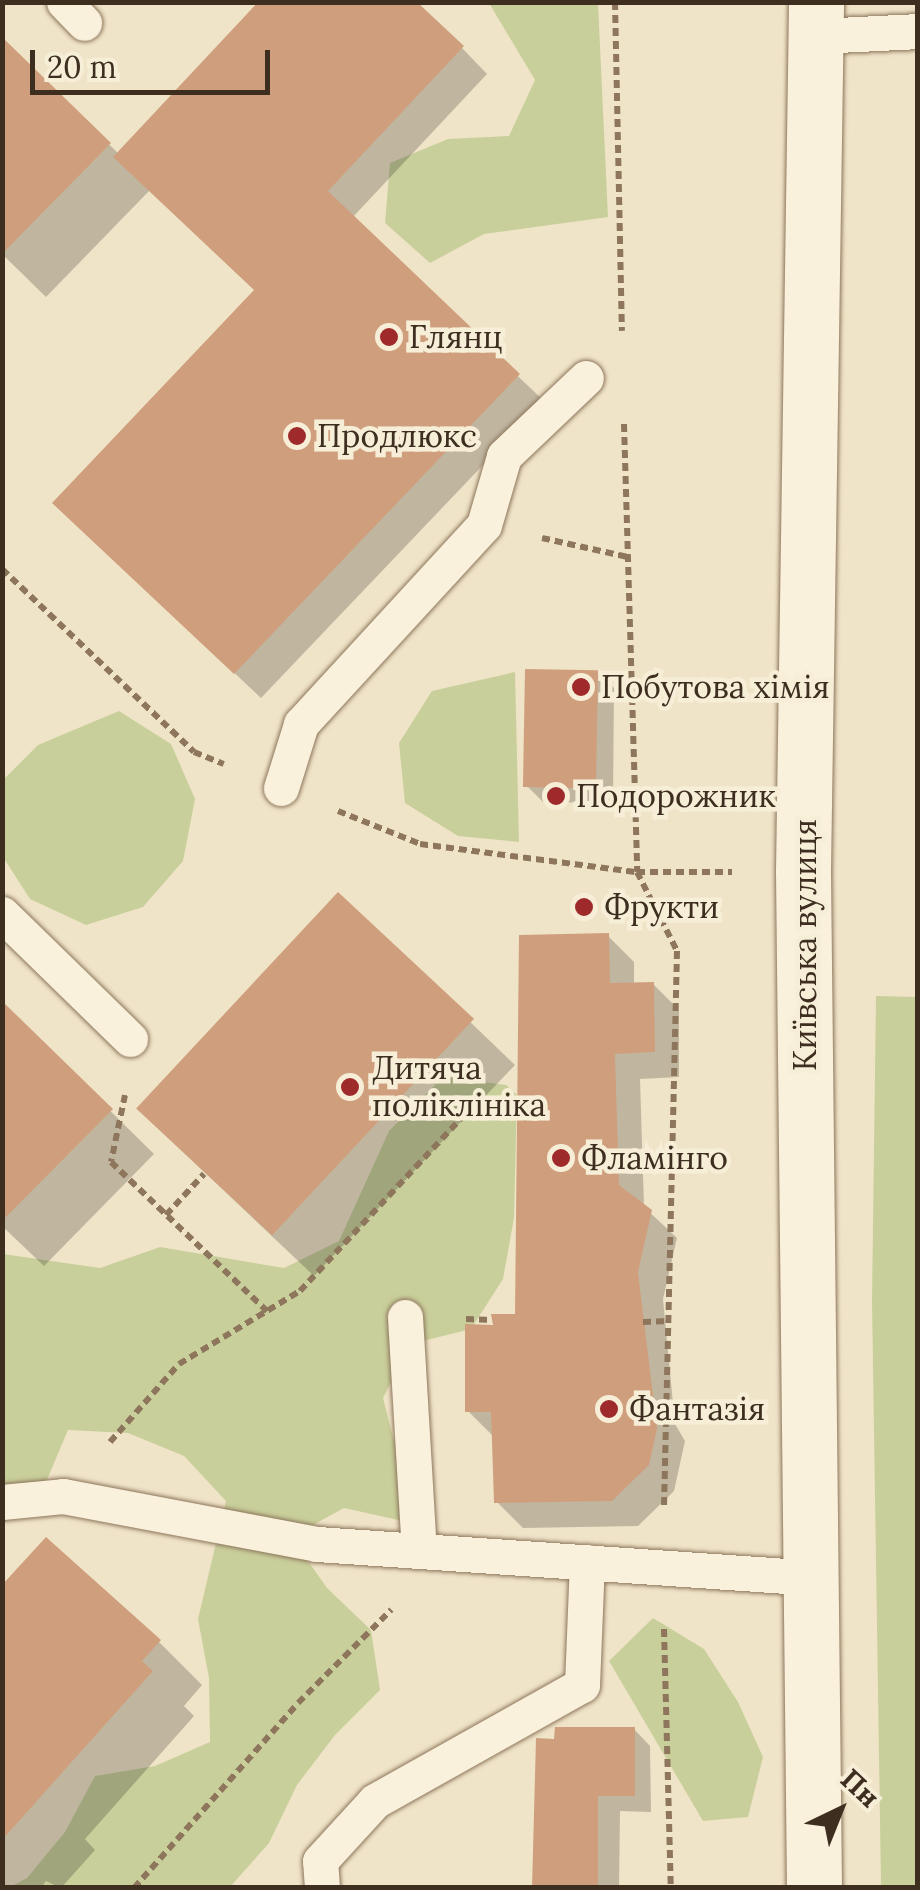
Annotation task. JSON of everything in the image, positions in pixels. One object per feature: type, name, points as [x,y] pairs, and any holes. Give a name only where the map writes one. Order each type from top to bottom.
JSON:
[{"type":"main road","name":"Київська вулиця","points":[[814,1888],[803,872],[816,19]]},
{"type":"lane","points":[[816,19],[918,32]]},
{"type":"lane","points":[[281,788],[301,724],[484,525],[504,456],[586,378]]},
{"type":"lane","points":[[2,914],[130,1039]]},
{"type":"lane","points":[[405,1317],[434,1552]]},
{"type":"lane","points":[[2,1502],[63,1496],[317,1544],[810,1578]]},
{"type":"lane","points":[[322,1888],[320,1861],[374,1801],[582,1684],[587,1562]]},
{"type":"path","points":[[616,2],[622,342]]},
{"type":"path","points":[[624,420],[638,872],[678,951],[662,1566],[671,1888]]},
{"type":"path","points":[[2,570],[194,752],[420,844],[638,872],[803,872]]},
{"type":"path","points":[[130,1039],[111,1162],[267,1311]]},
{"type":"path","points":[[63,1496],[179,1364],[300,1291],[462,1116]]},
{"type":"path","points":[[166,1215],[204,1174]]},
{"type":"path","points":[[642,1322],[669,1321]]},
{"type":"path","points":[[134,1888],[434,1552]]},
{"type":"green space","points":[[489,3],[598,3],[608,217],[484,234],[430,263],[385,223],[390,163],[448,139],[509,136],[535,80]]},
{"type":"green space","points":[[515,672],[519,842],[458,836],[405,803],[399,743],[432,691]]},
{"type":"green space","points":[[119,711],[171,744],[195,799],[183,861],[143,907],[86,925],[30,899],[3,857],[3,780],[38,745]]},
{"type":"green space","points":[[876,996],[918,997],[917,1888],[881,1887],[872,1301]]},
{"type":"green space","points":[[443,1077],[506,1085],[517,1095],[514,1218],[503,1279],[471,1329],[411,1344],[383,1398],[400,1464],[403,1521],[344,1508],[291,1537],[327,1588],[371,1630],[380,1690],[335,1735],[297,1785],[269,1843],[230,1887],[10,1887],[27,1878],[65,1832],[95,1776],[155,1766],[210,1742],[209,1678],[198,1619],[226,1501],[184,1456],[128,1433],[68,1430],[44,1487],[3,1524],[3,1254],[100,1268],[160,1247],[284,1268],[339,1241],[389,1131]]},
{"type":"green space","points":[[653,1618],[704,1649],[738,1702],[763,1757],[748,1817],[703,1821],[609,1661]]},
{"type":"building","points":[[258,2],[417,2],[464,46],[328,191],[520,374],[234,674],[52,503],[254,290],[113,157]]},
{"type":"building","points":[[2,37],[111,143],[2,254]]},
{"type":"building","points":[[525,669],[598,670],[596,788],[523,787]]},
{"type":"building","points":[[338,892],[474,1019],[272,1235],[136,1108]]},
{"type":"building","points":[[609,933],[610,983],[654,982],[655,1052],[615,1054],[619,1185],[652,1210],[638,1272],[657,1428],[649,1465],[612,1501],[494,1503],[491,1412],[465,1412],[465,1324],[493,1325],[491,1314],[515,1314],[519,935]]},
{"type":"building","points":[[2,1001],[113,1109],[2,1221]]},
{"type":"building","points":[[46,1537],[161,1640],[142,1661],[153,1671],[2,1840],[2,1585]]},
{"type":"building","points":[[555,1727],[635,1727],[635,1796],[598,1796],[598,1888],[532,1888],[536,1738],[554,1739]]},
{"type":"place","name":"Глянц","points":[[389,337]]},
{"type":"place","name":"Продлюкс","points":[[297,436]]},
{"type":"place","name":"Побутова хімія","points":[[581,687]]},
{"type":"place","name":"Подорожник","points":[[556,796]]},
{"type":"place","name":"Фрукти","points":[[584,907]]},
{"type":"place","name":"Дитяча поліклініка","points":[[350,1087]]},
{"type":"place","name":"Фламінго","points":[[561,1158]]},
{"type":"place","name":"Фантазія","points":[[609,1409]]}]
